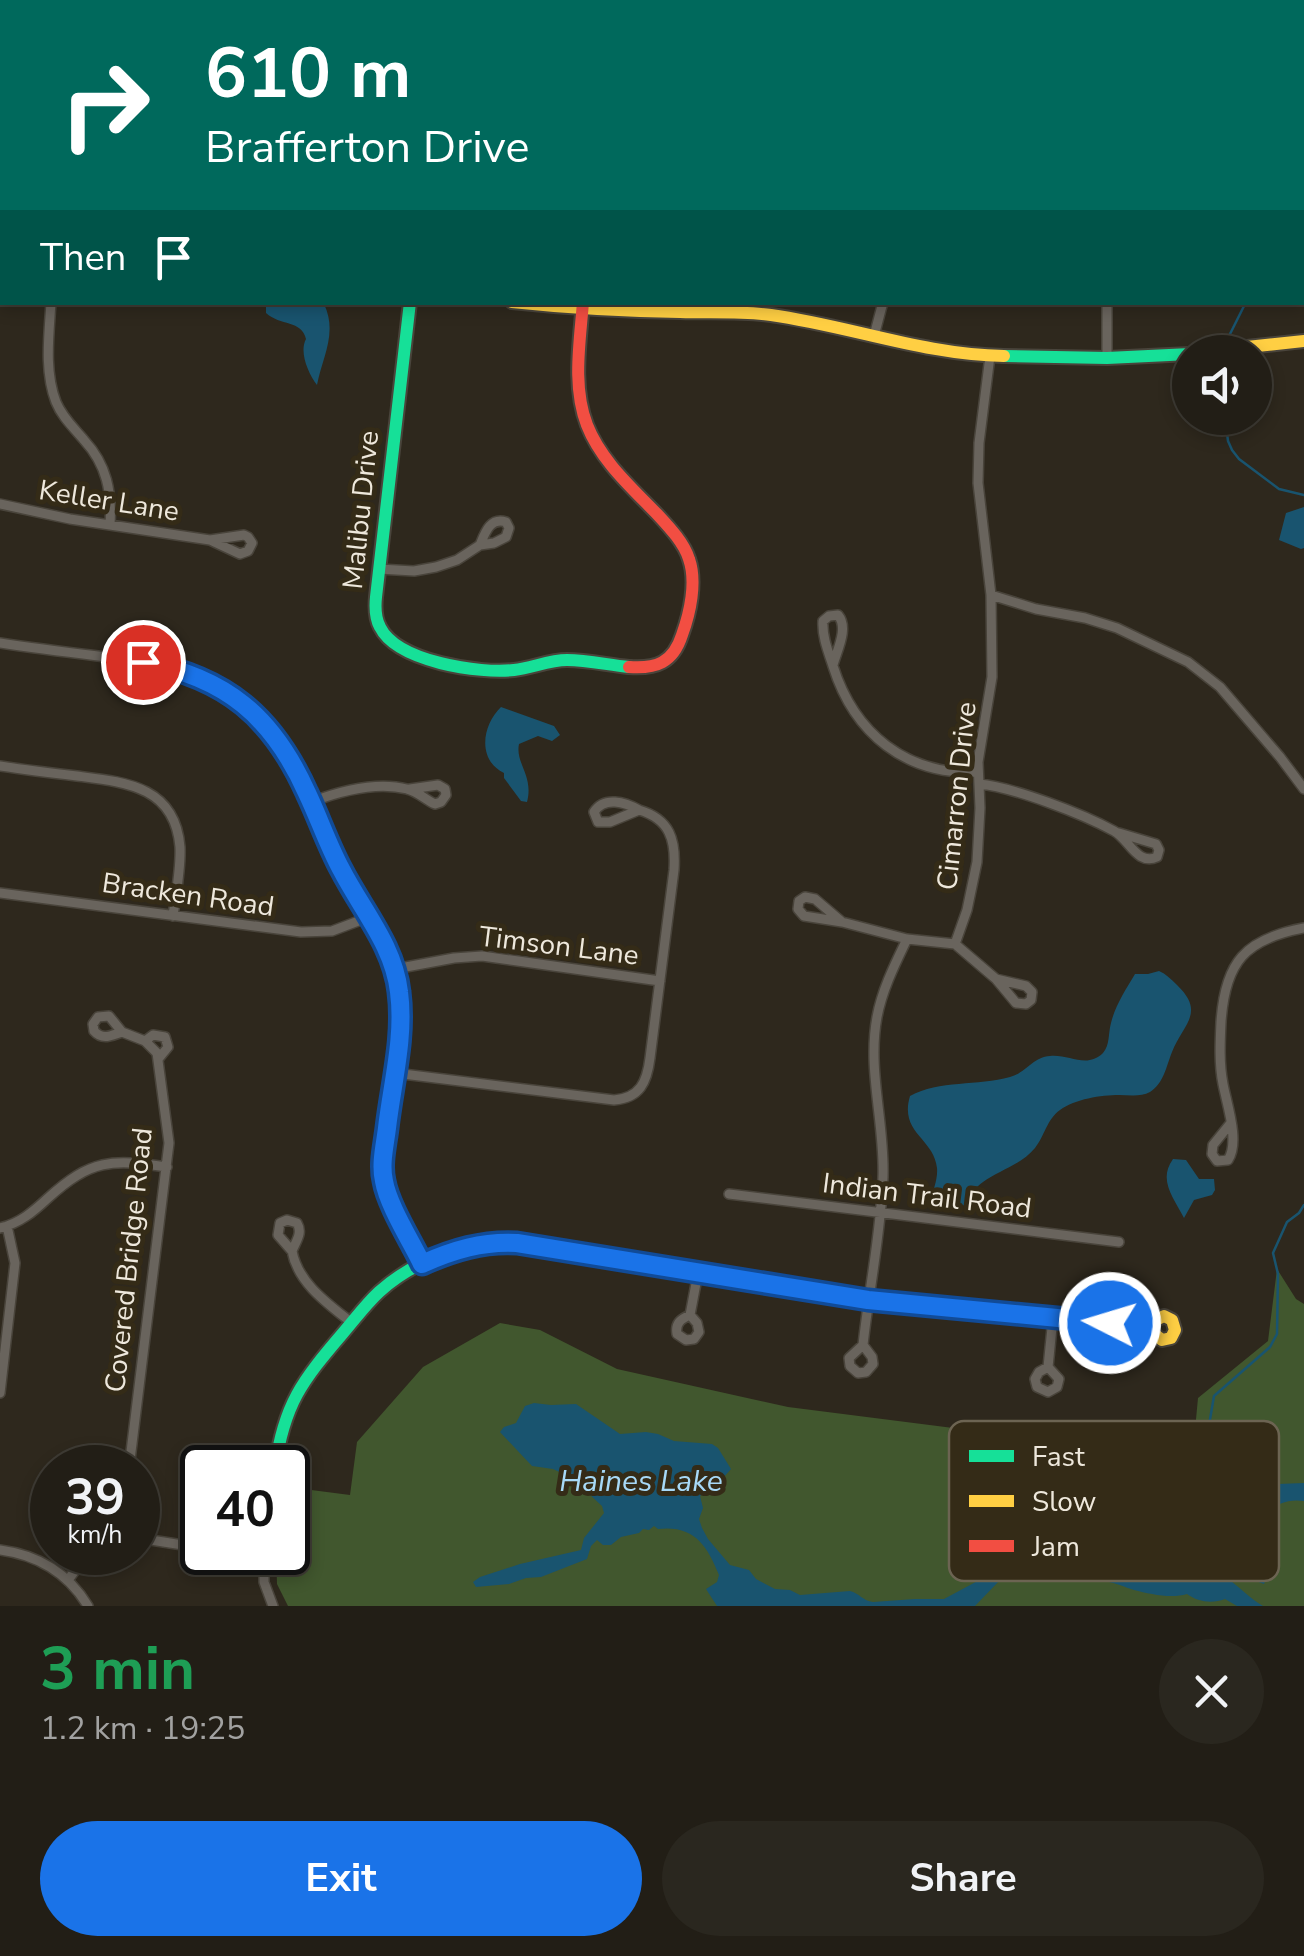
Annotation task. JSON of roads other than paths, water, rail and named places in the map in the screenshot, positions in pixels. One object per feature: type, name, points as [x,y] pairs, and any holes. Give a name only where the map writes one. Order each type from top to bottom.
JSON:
[{"type":"street","points":[[51,305],[48,364],[53,393],[62,414],[101,463],[110,495],[110,526]]},
{"type":"street","name":"Malibu Drive","points":[[410,305],[375,612],[381,630],[400,646],[461,667],[517,670],[563,660],[642,668],[658,666],[673,656],[685,627],[690,562],[681,543],[606,458],[590,432],[578,379],[582,306]]},
{"type":"street","points":[[874,336],[882,305]]},
{"type":"street","points":[[1107,305],[1107,358]]},
{"type":"street","points":[[582,306],[768,314],[941,351],[990,356],[1172,355]]},
{"type":"street","points":[[1272,344],[1304,341]]},
{"type":"street","name":"Cimarron Drive","points":[[955,944],[976,868],[980,826],[978,752],[991,690],[991,595],[978,483],[990,356]]},
{"type":"street","name":"Keller Lane","points":[[0,504],[110,526],[210,540]]},
{"type":"street","points":[[379,569],[414,571],[436,567],[458,560],[480,545]]},
{"type":"street","points":[[991,595],[1036,610],[1102,623],[1188,662],[1220,687],[1304,789]]},
{"type":"street","points":[[832,665],[843,625],[838,615],[826,618],[822,625],[832,665],[842,693],[864,726],[891,749],[917,763],[939,770],[978,772]]},
{"type":"street","points":[[0,644],[169,667],[214,684],[237,698],[269,728],[289,756],[334,856],[395,969],[400,1013],[384,1182],[422,1264]]},
{"type":"street","points":[[0,766],[124,783],[146,790],[158,800],[172,818],[179,841],[173,916]]},
{"type":"street","points":[[979,784],[1028,796],[1119,833]]},
{"type":"street","points":[[311,802],[355,789],[410,789]]},
{"type":"street","points":[[394,1074],[606,1099],[630,1097],[642,1088],[647,1076],[675,848],[666,824],[639,810]]},
{"type":"street","name":"Bracken Road","points":[[0,893],[284,931],[317,933],[345,928],[368,917]]},
{"type":"street","points":[[842,922],[907,939],[955,944],[996,979]]},
{"type":"street","points":[[1230,1124],[1220,1056],[1222,1004],[1231,972],[1244,952],[1262,940],[1304,928]]},
{"type":"street","points":[[863,1344],[883,1157],[875,1070],[876,1027],[884,991],[907,939]]},
{"type":"street","name":"Timson Lane","points":[[395,969],[482,956],[660,980]]},
{"type":"street","points":[[122,1032],[145,1041],[159,1058],[168,1046],[165,1037],[153,1035],[145,1041]]},
{"type":"street","name":"Covered Bridge Road","points":[[132,1445],[167,1167],[169,1133],[159,1058]]},
{"type":"street","points":[[0,1393],[15,1263],[4,1227],[28,1216],[70,1179],[91,1167],[120,1162],[167,1167]]},
{"type":"street","name":"Indian Trail Road","points":[[729,1194],[1119,1242]]},
{"type":"street","points":[[278,1445],[282,1421],[295,1392],[388,1284],[460,1248],[501,1242],[868,1300],[1144,1326]]},
{"type":"street","points":[[292,1251],[309,1286],[352,1323]]},
{"type":"street","points":[[690,1315],[698,1273]]},
{"type":"street","points":[[1048,1367],[1053,1318]]},
{"type":"street","points":[[0,1550],[45,1564],[68,1580],[88,1606]]},
{"type":"street","points":[[68,1580],[72,1575]]},
{"type":"street","points":[[264,1575],[274,1606]]},
{"type":"water","points":[[266,305],[324,305],[330,325],[317,385],[306,362],[304,333],[266,313]]},
{"type":"water","points":[[1304,507],[1301,549],[1279,540],[1286,513]]},
{"type":"water","points":[[501,707],[554,726],[560,735],[552,741],[538,736],[519,744],[528,785],[527,802],[521,801],[486,751],[486,732]]},
{"type":"water","points":[[1159,971],[1186,995],[1191,1011],[1155,1088],[1143,1095],[1096,1097],[1066,1106],[1052,1118],[1029,1154],[983,1182],[962,1207],[951,1212],[934,1206],[931,1200],[936,1180],[935,1158],[909,1119],[910,1096],[933,1088],[1010,1077],[1044,1057],[1097,1058],[1107,1046],[1115,1010],[1135,974]]},
{"type":"water","points":[[1173,1159],[1186,1160],[1199,1179],[1214,1179],[1212,1195],[1194,1200],[1184,1218],[1167,1181]]},
{"type":"water","name":"Haines Lake","points":[[576,1404],[620,1434],[646,1432],[718,1448],[731,1469],[700,1496],[702,1528],[730,1565],[749,1570],[756,1579],[775,1589],[800,1595],[850,1591],[873,1602],[944,1599],[978,1581],[999,1581],[975,1606],[717,1606],[706,1589],[717,1582],[719,1575],[704,1546],[681,1530],[654,1526],[621,1537],[611,1545],[597,1540],[587,1559],[541,1577],[476,1587],[473,1582],[480,1577],[581,1550],[584,1538],[604,1513],[602,1506],[572,1478],[553,1469],[532,1466],[500,1432],[516,1423],[525,1406]]},
{"type":"water","points":[[1304,1483],[1304,1501],[1279,1504],[1279,1484]]},
{"type":"water","points":[[1103,1581],[1230,1581],[1263,1606],[1237,1606],[1225,1599],[1205,1601],[1187,1594],[1154,1594]]},
{"type":"waterway","points":[[1230,335],[1244,305]]},
{"type":"waterway","points":[[1227,435],[1239,459],[1279,489],[1304,495]]},
{"type":"waterway","points":[[1210,1421],[1214,1396],[1270,1347],[1277,1334],[1278,1274],[1273,1253],[1287,1222],[1304,1205]]}]
